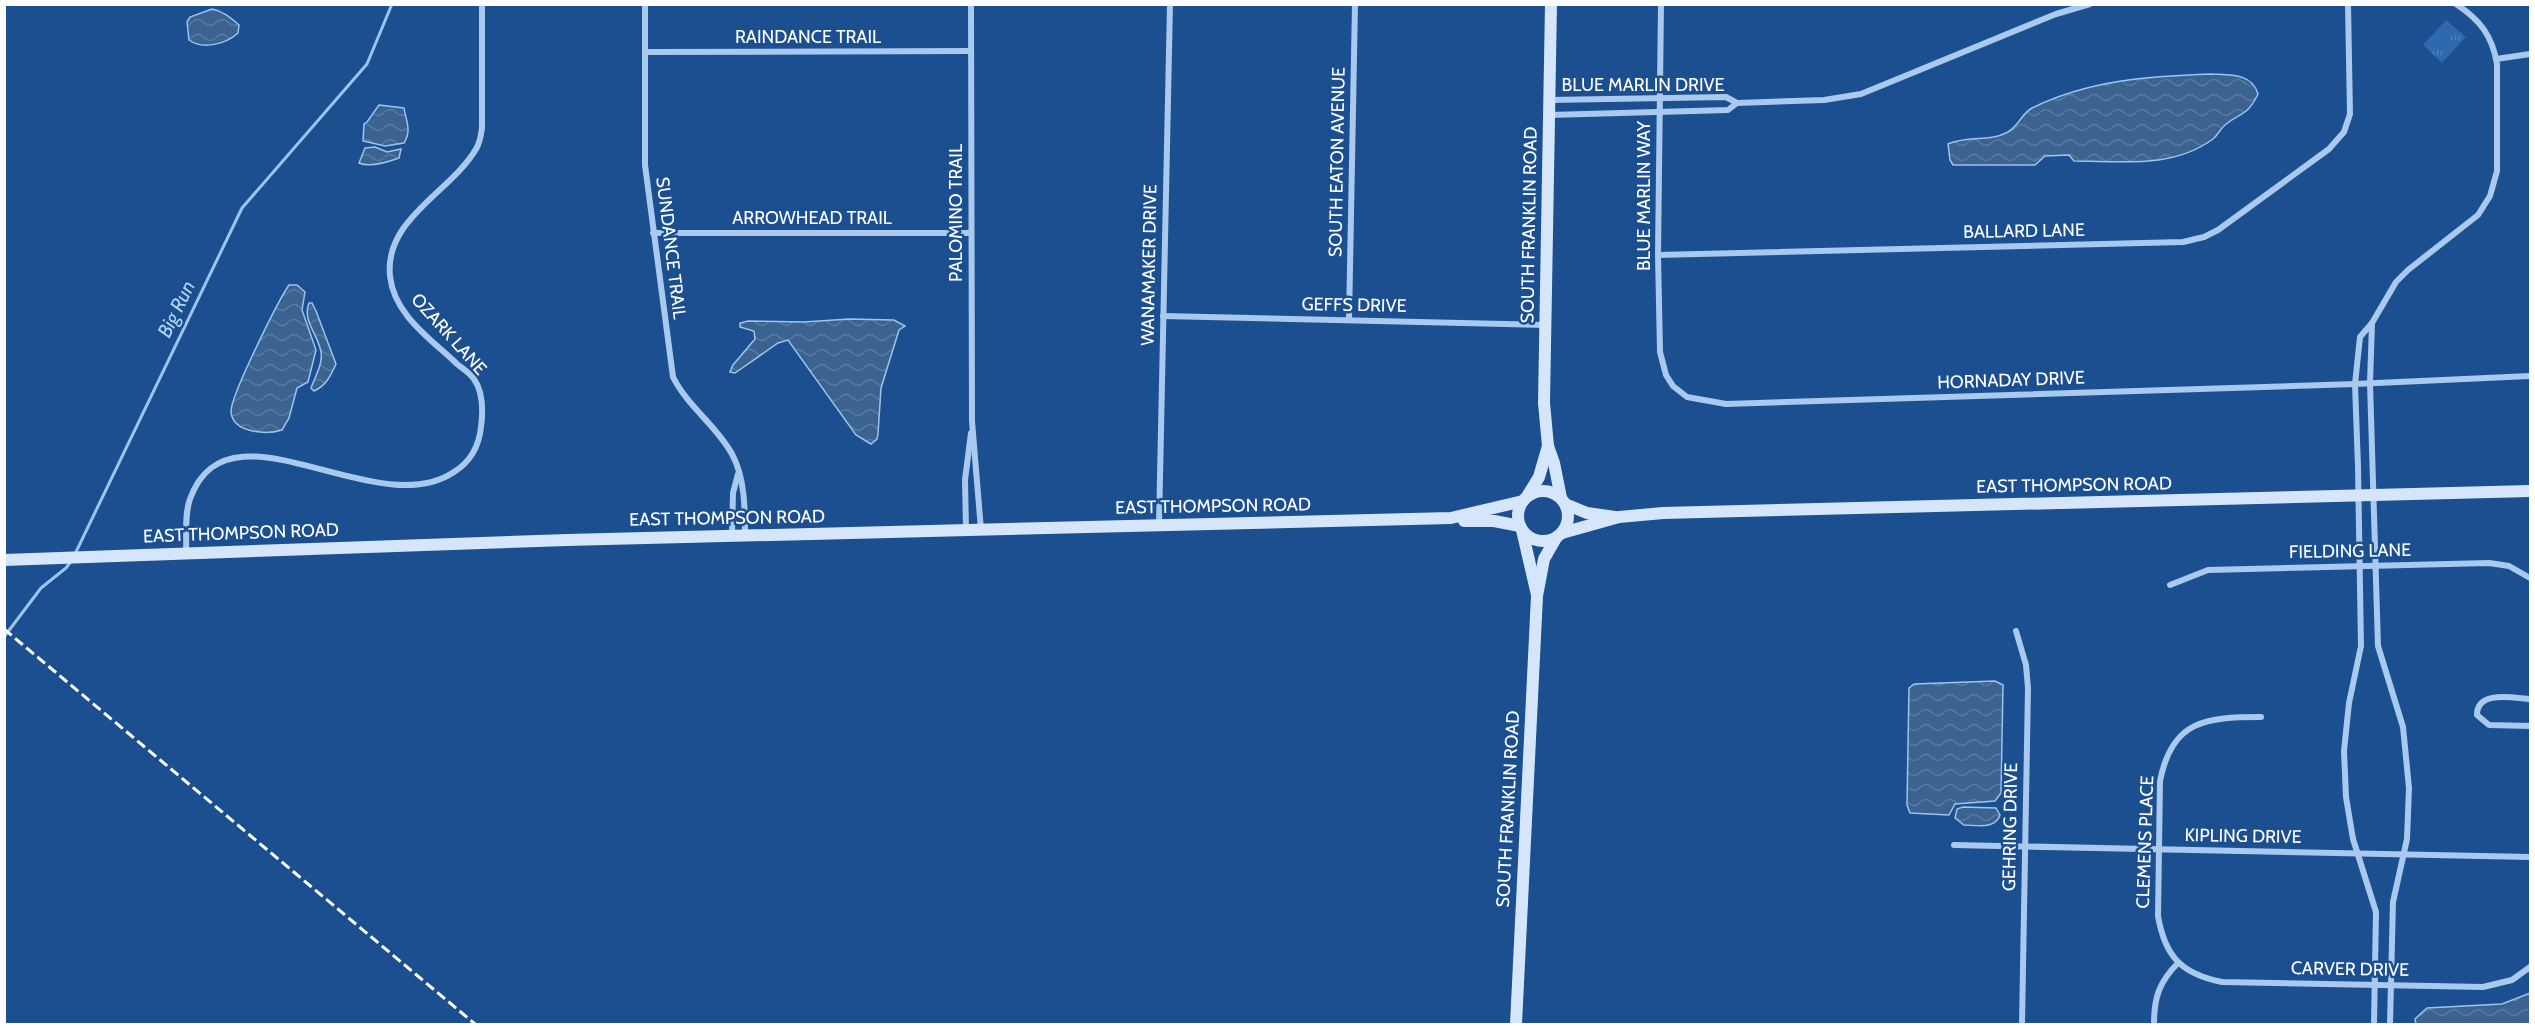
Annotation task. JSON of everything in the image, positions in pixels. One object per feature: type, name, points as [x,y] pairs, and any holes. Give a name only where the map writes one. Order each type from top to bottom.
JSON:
[{"type":"main road","name":"SOUTH FRANKLIN ROAD","points":[[1551,4],[1544,403],[1548,446],[1563,501]]},
{"type":"main road","name":"SOUTH FRANKLIN ROAD","points":[[1526,498],[1539,477],[1548,446]]},
{"type":"main road","points":[[1547,491],[1563,501],[1568,519],[1559,535],[1545,541],[1537,540],[1530,538],[1521,528],[1518,511],[1526,498],[1535,492],[1547,491]]},
{"type":"main road","name":"EAST THOMPSON ROAD","points":[[1559,535],[1619,517],[1663,513],[2530,491]]},
{"type":"main road","name":"EAST THOMPSON ROAD","points":[[4,560],[732,535],[1451,518],[1526,498]]},
{"type":"main road","name":"EAST THOMPSON ROAD","points":[[1563,501],[1587,513],[1619,517]]},
{"type":"main road","name":"EAST THOMPSON ROAD","points":[[1451,518],[1462,521],[1494,521],[1521,528]]},
{"type":"main road","name":"SOUTH FRANKLIN ROAD","points":[[1521,528],[1537,596]]},
{"type":"main road","name":"SOUTH FRANKLIN ROAD","points":[[1516,1024],[1537,596],[1544,559],[1559,535]]},
{"type":"street","name":"OZARK LANE","points":[[186,554],[190,500],[200,480],[216,464],[236,456],[263,456],[363,481],[393,486],[421,485],[438,481],[455,472],[471,457],[480,438],[482,417],[481,398],[474,379],[404,312],[390,277],[390,257],[404,226],[469,160],[478,147],[482,128],[482,4]]},
{"type":"street","name":"SUNDANCE TRAIL","points":[[645,4],[645,165],[652,233],[673,377],[682,396],[732,453],[744,492],[745,535]]},
{"type":"street","name":"PALOMINO TRAIL","points":[[971,4],[972,421],[981,530]]},
{"type":"street","name":"WANAMAKER DRIVE","points":[[1159,525],[1170,4]]},
{"type":"street","name":"SOUTH EATON AVENUE","points":[[1349,320],[1355,4]]},
{"type":"street","name":"BLUE MARLIN WAY","points":[[1661,4],[1658,255],[1660,352],[1666,375],[1673,386]]},
{"type":"street","name":"BLUE MARLIN DRIVE","points":[[1550,100],[1726,97],[1737,103],[1824,100],[1861,94],[2056,14],[2090,4]]},
{"type":"street","name":"BALLARD LANE","points":[[1658,255],[2194,240],[2218,230],[2329,149],[2340,138],[2348,122],[2350,109],[2348,4]]},
{"type":"street","points":[[2374,1024],[2376,912],[2357,854],[2346,797],[2344,751],[2349,703],[2361,646],[2355,384],[2360,337],[2372,323],[2396,282],[2478,215],[2490,196],[2497,171],[2496,59],[2490,37],[2479,21],[2456,4]]},
{"type":"street","name":"RAINDANCE TRAIL","points":[[645,52],[971,51]]},
{"type":"street","points":[[2496,59],[2530,54]]},
{"type":"street","name":"BLUE MARLIN DRIVE","points":[[1549,115],[1728,110],[1737,103]]},
{"type":"street","name":"ARROWHEAD TRAIL","points":[[652,233],[971,233]]},
{"type":"street","name":"GEFFS DRIVE","points":[[1163,316],[1545,325]]},
{"type":"street","points":[[2372,323],[2370,383],[2378,646],[2397,705],[2407,758],[2409,807],[2405,854],[2393,902],[2390,1024]]},
{"type":"street","name":"HORNADAY DRIVE","points":[[1673,386],[1688,397],[1726,404],[2355,384],[2530,376]]},
{"type":"street","name":"PALOMINO TRAIL","points":[[966,530],[965,480],[972,421]]},
{"type":"street","points":[[732,535],[733,492],[738,474]]},
{"type":"street","name":"FIELDING LANE","points":[[2170,585],[2208,570],[2489,563],[2509,566],[2530,578]]},
{"type":"street","name":"GEHRING DRIVE","points":[[2016,631],[2026,665],[2028,688],[2022,1024]]},
{"type":"street","points":[[2530,699],[2489,698],[2477,707],[2477,715],[2489,725],[2530,726]]},
{"type":"street","name":"CLEMENS PLACE","points":[[2178,963],[2161,935],[2158,916],[2160,782],[2164,761],[2171,746],[2187,730],[2208,719],[2261,717]]},
{"type":"street","name":"KIPLING DRIVE","points":[[1954,844],[2530,857]]},
{"type":"street","points":[[2154,1024],[2154,1002],[2158,988],[2165,976],[2178,963]]},
{"type":"street","name":"CARVER DRIVE","points":[[2178,963],[2204,979],[2222,982],[2483,987],[2512,980],[2530,967]]},
{"type":"green space","points":[[2446,20],[2466,37],[2442,63],[2423,45]]},
{"type":"water","points":[[212,9],[230,17],[239,25],[238,33],[221,43],[207,45],[189,40],[187,22],[190,17]]},
{"type":"water","points":[[2233,75],[2246,79],[2255,87],[2258,94],[2247,110],[2225,125],[2213,139],[2181,155],[2128,162],[2074,161],[2069,155],[2045,156],[2035,165],[1953,165],[1950,160],[1948,144],[1999,136],[2014,128],[2032,108],[2075,91],[2142,78]]},
{"type":"water","points":[[379,105],[404,108],[408,130],[404,143],[385,146],[363,141],[364,124]]},
{"type":"water","points":[[375,147],[387,152],[401,149],[399,158],[374,165],[359,163],[365,148]]},
{"type":"water","points":[[289,285],[297,285],[305,292],[302,310],[316,350],[308,382],[297,388],[289,418],[282,430],[251,431],[233,419],[231,412],[233,403],[256,349]]},
{"type":"water","points":[[309,303],[312,303],[316,311],[336,364],[325,383],[314,391],[311,388],[320,366],[321,352],[308,316]]},
{"type":"water","points":[[849,319],[894,320],[905,326],[899,330],[881,388],[878,434],[877,439],[871,444],[856,435],[788,340],[778,343],[735,373],[730,372],[733,365],[755,339],[754,331],[740,327],[740,323]]},
{"type":"water","points":[[1995,681],[2003,685],[2001,793],[1995,801],[1955,804],[1949,815],[1910,813],[1907,805],[1909,688],[1914,684]]},
{"type":"water","points":[[1963,807],[1996,808],[2000,815],[1998,820],[1990,825],[1964,825],[1955,818],[1957,809]]},
{"type":"water","points":[[2530,993],[2530,1024],[2416,1024],[2415,1019],[2427,1008],[2502,1004]]},
{"type":"waterway","name":"Big Run","points":[[75,554],[242,208],[367,64],[392,4]]},
{"type":"waterway","name":"Big Run","points":[[4,637],[41,588],[66,568],[72,560]]},
{"type":"railway","points":[[4,629],[475,1024]]}]
